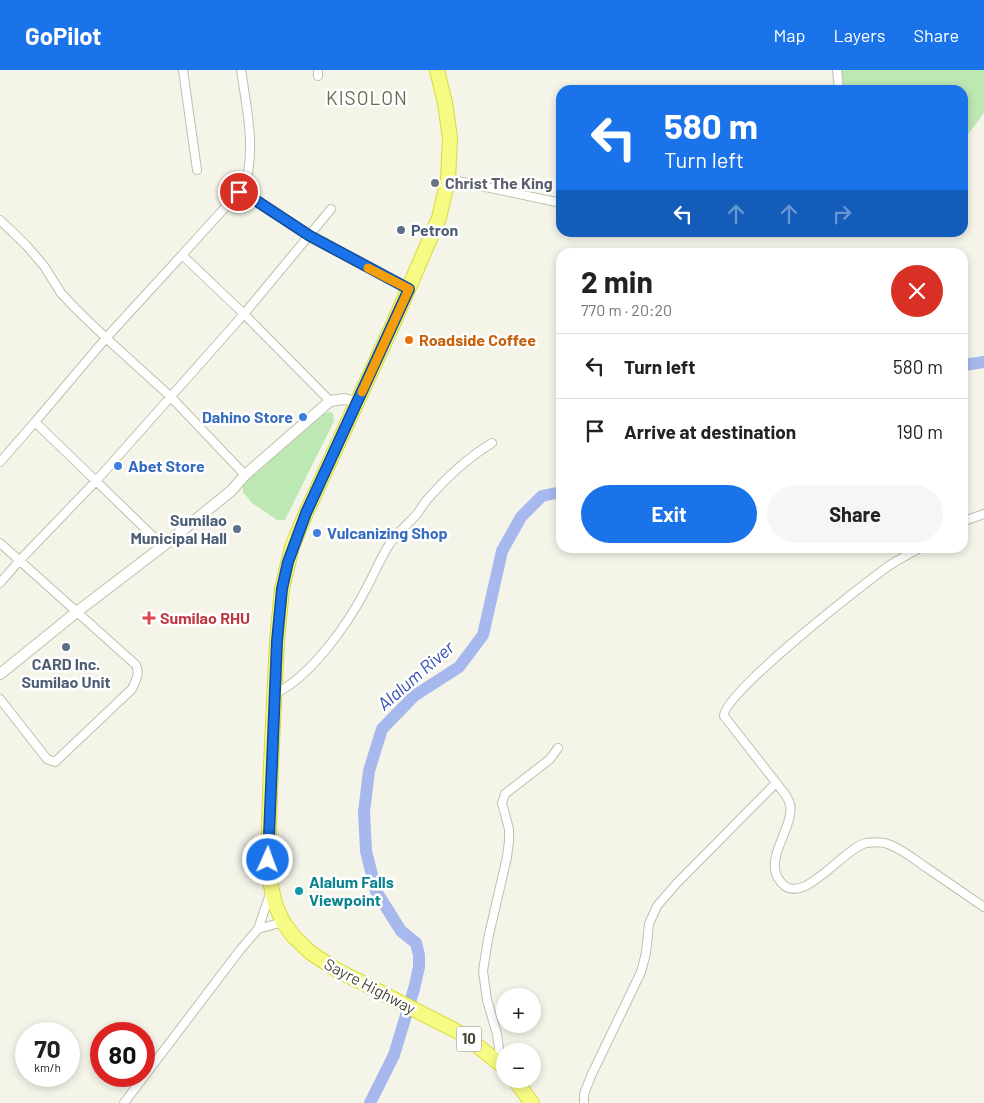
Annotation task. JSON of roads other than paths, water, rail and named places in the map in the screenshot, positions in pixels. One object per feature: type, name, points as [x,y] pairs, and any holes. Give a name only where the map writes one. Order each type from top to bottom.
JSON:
[{"type":"highway","name":"Sayre Highway","points":[[437,70],[448,123],[450,159],[448,179],[439,218],[409,289],[306,513],[288,562],[279,616],[268,860],[275,904],[283,922],[301,944],[320,960],[337,970],[429,1016],[464,1036],[496,1061]]},
{"type":"highway","points":[[521,1088],[532,1103]]},
{"type":"street","points":[[183,70],[197,170]]},
{"type":"street","points":[[241,70],[250,146],[249,167],[243,192]]},
{"type":"street","points":[[836,70],[838,85]]},
{"type":"street","points":[[448,179],[556,201]]},
{"type":"street","points":[[0,462],[106,338],[239,192],[243,192],[310,236],[409,289]]},
{"type":"street","points":[[0,583],[171,397],[244,314],[331,209]]},
{"type":"street","points":[[0,220],[26,244],[74,308],[171,397],[245,475]]},
{"type":"street","points":[[182,255],[244,314],[330,401]]},
{"type":"street","points":[[0,674],[231,490],[245,475],[330,401],[344,399],[357,402]]},
{"type":"street","points":[[35,422],[163,546]]},
{"type":"street","points":[[274,694],[286,689],[300,678],[343,627],[366,591],[390,544],[403,528],[454,472],[473,456],[492,444]]},
{"type":"street","points":[[968,520],[984,514]]},
{"type":"street","points":[[0,543],[136,665],[138,674],[132,689],[54,762],[47,759],[0,699]]},
{"type":"street","points":[[912,553],[890,566],[849,596],[757,673],[726,707],[724,716],[785,794],[790,805],[790,814],[775,862],[777,877],[788,887],[796,889],[806,887],[818,879],[850,850],[863,844],[877,841],[888,844],[912,858],[984,907]]},
{"type":"street","points":[[499,1043],[487,1000],[483,971],[509,841],[509,829],[502,803],[505,794],[543,764],[558,748]]},
{"type":"street","points":[[584,1103],[584,1094],[591,1076],[641,972],[646,953],[649,924],[657,906],[677,883],[776,783]]},
{"type":"street","points":[[124,1103],[258,929],[272,890]]},
{"type":"street","points":[[258,929],[283,922]]},
{"type":"waterway","name":"Alalum River","points":[[968,364],[984,362]]},
{"type":"waterway","name":"Alalum River","points":[[370,1103],[394,1055],[414,989],[419,967],[419,955],[416,943],[401,931],[376,891],[366,851],[364,812],[369,771],[382,729],[414,696],[459,667],[483,635],[502,551],[521,517],[542,496],[556,493]]},
{"type":"place","name":"Christ The King","points":[[435,183]]},
{"type":"place","name":"Petron","points":[[401,230]]},
{"type":"place","name":"Roadside Coffee","points":[[409,340]]},
{"type":"place","name":"Dahino Store","points":[[303,417]]},
{"type":"place","name":"Abet Store","points":[[118,466]]},
{"type":"place","name":"Sumilao Municipal Hall","points":[[237,529]]},
{"type":"place","name":"Vulcanizing Shop","points":[[317,533]]},
{"type":"place","name":"Sumilao RHU","points":[[149,618]]},
{"type":"place","name":"CARD Inc. Sumilao Unit","points":[[66,647]]},
{"type":"place","name":"Alalum Falls Viewpoint","points":[[299,891]]},
{"type":"district","name":"KISOLON","points":[[367,98]]}]
